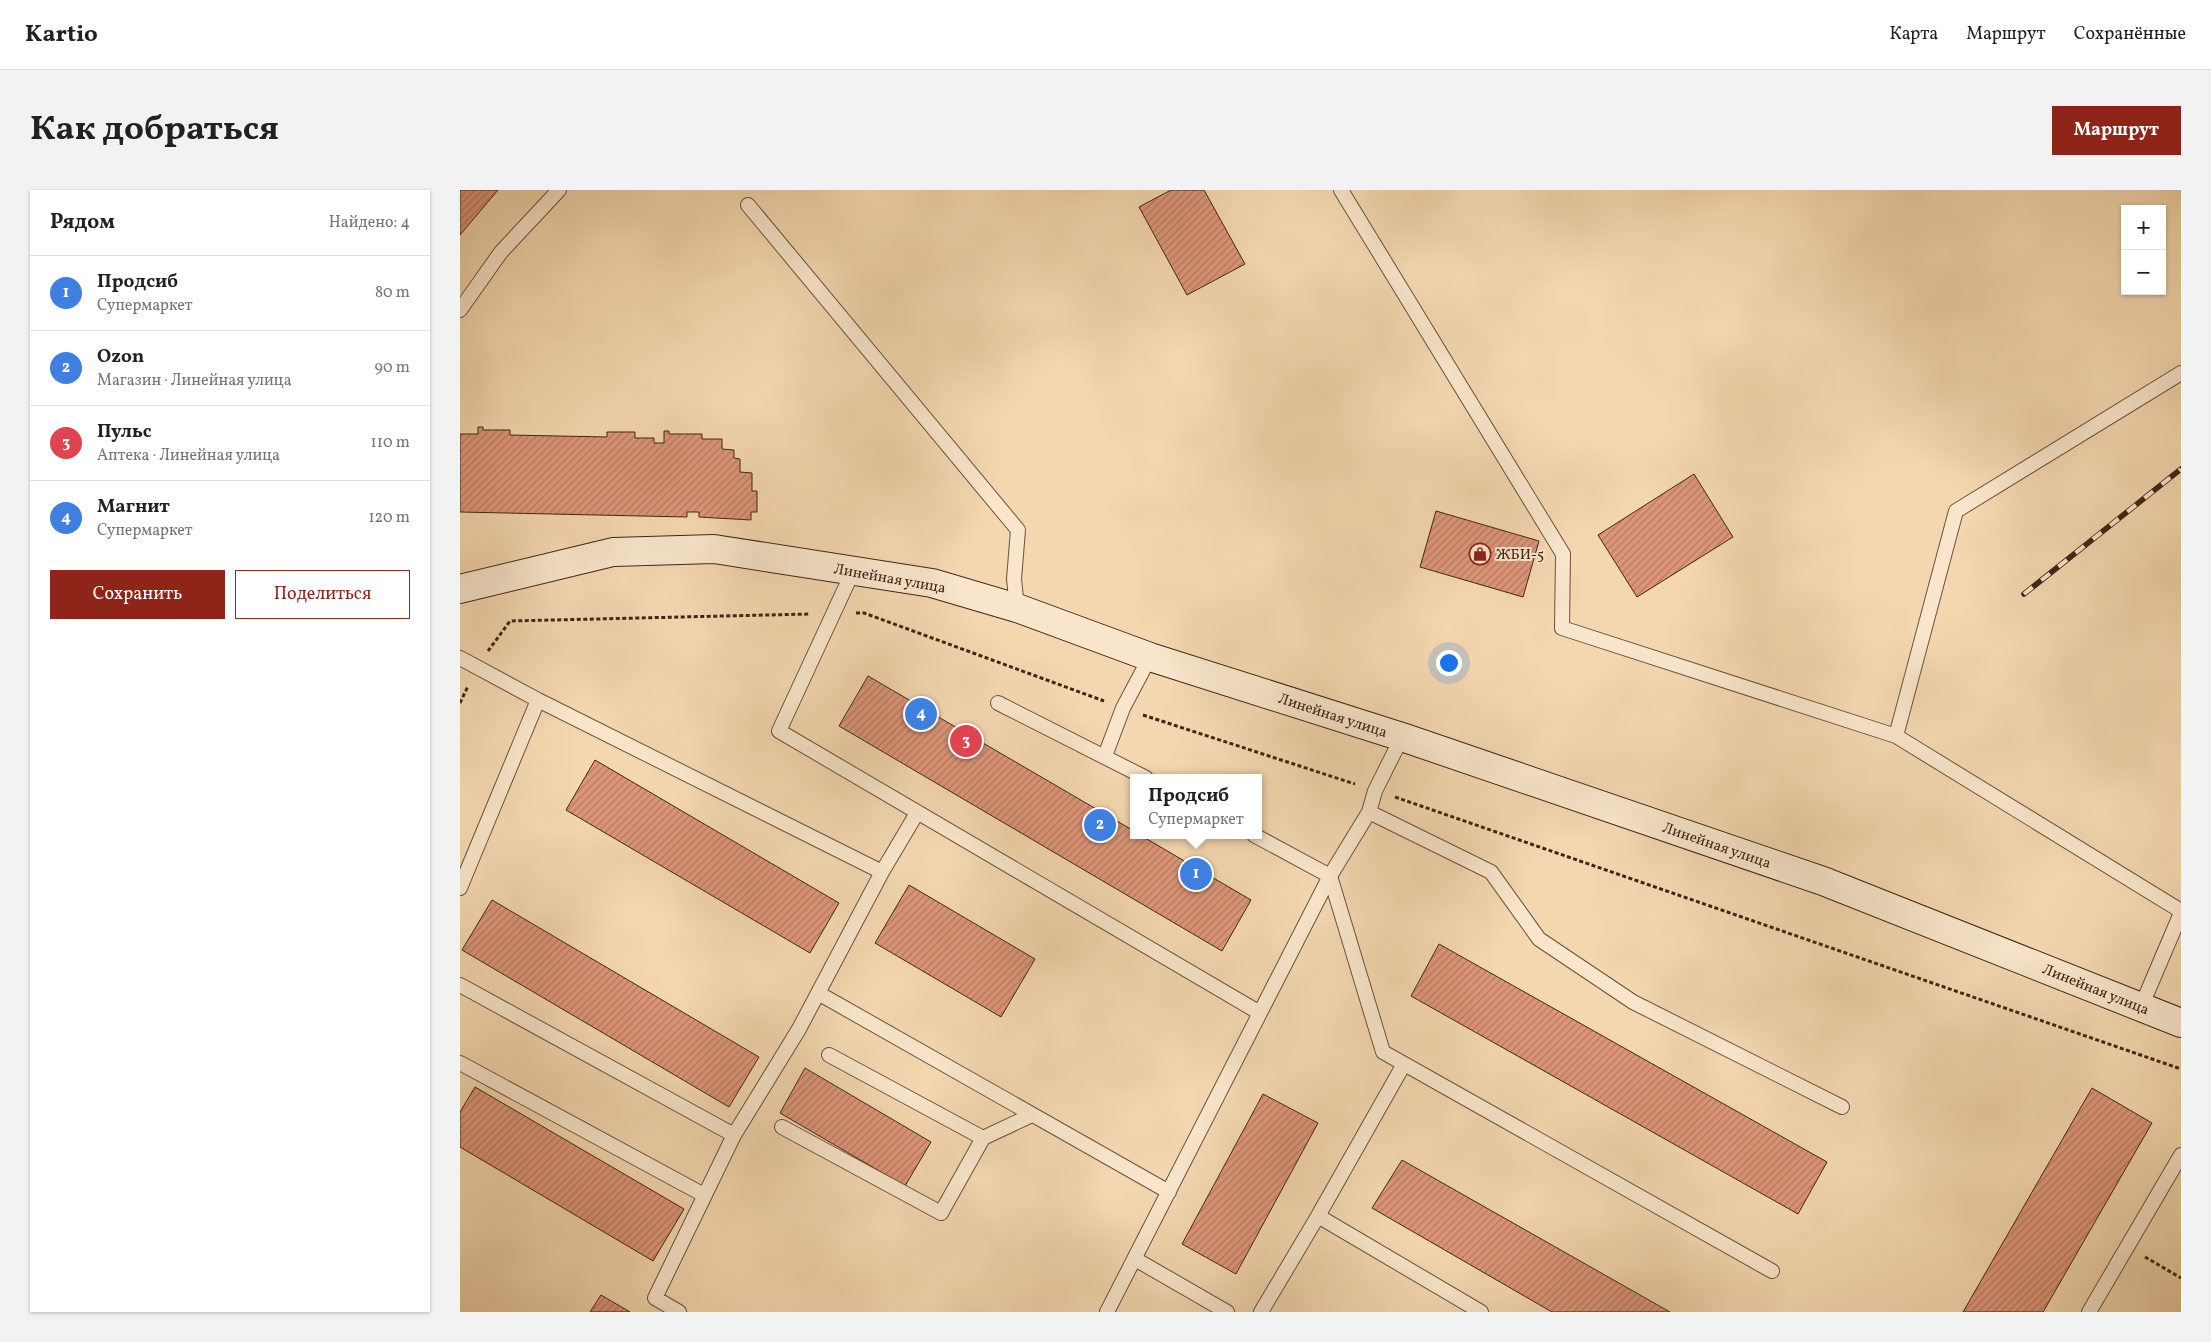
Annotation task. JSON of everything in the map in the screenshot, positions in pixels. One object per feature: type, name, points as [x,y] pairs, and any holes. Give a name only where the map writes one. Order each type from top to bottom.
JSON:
[{"type":"main road","name":"Линейная улица","points":[[460,588],[613,552],[714,549],[932,583],[1017,608],[1150,657],[1402,737],[1822,881],[2181,1023]]},
{"type":"lane","points":[[460,310],[501,252],[559,190]]},
{"type":"lane","points":[[1341,190],[1563,554],[1562,628],[1896,736],[2181,912],[2141,1007]]},
{"type":"lane","points":[[748,205],[1018,530],[1014,578],[1017,608]]},
{"type":"lane","points":[[1896,736],[1956,511],[2181,373]]},
{"type":"lane","points":[[853,571],[779,731],[1260,1013]]},
{"type":"lane","points":[[1105,756],[1123,708],[1150,657]]},
{"type":"lane","points":[[460,658],[538,700],[882,872]]},
{"type":"lane","points":[[460,888],[538,700]]},
{"type":"lane","points":[[998,703],[1139,774]]},
{"type":"lane","points":[[1107,1312],[1330,876],[1368,812],[1375,791],[1402,737]]},
{"type":"lane","points":[[1368,812],[1491,872],[1539,939],[1633,1002],[1842,1107]]},
{"type":"lane","points":[[679,1312],[655,1298],[704,1195],[734,1135],[799,1029],[882,872],[917,813]]},
{"type":"lane","points":[[1261,839],[1330,876],[1383,1052],[1772,1271]]},
{"type":"lane","points":[[460,985],[734,1135]]},
{"type":"lane","points":[[818,993],[1169,1192]]},
{"type":"lane","points":[[829,1055],[984,1138]]},
{"type":"lane","points":[[460,1064],[704,1195]]},
{"type":"lane","points":[[1261,1312],[1404,1064]]},
{"type":"lane","points":[[782,1126],[940,1212],[984,1138],[1032,1115]]},
{"type":"lane","points":[[2089,1312],[2179,1164]]},
{"type":"lane","points":[[1318,1216],[1482,1312]]},
{"type":"lane","points":[[1135,1259],[1227,1312]]},
{"type":"path","points":[[460,703],[476,666],[510,621],[864,613],[1123,708],[1375,791],[2181,1069]]},
{"type":"path","points":[[2128,1247],[2181,1278]]},
{"type":"building","points":[[460,190],[498,190],[460,235]]},
{"type":"building","points":[[1171,190],[1204,190],[1245,264],[1187,295],[1139,207]]},
{"type":"building","points":[[478,427],[483,427],[483,430],[510,430],[510,435],[607,437],[607,432],[635,432],[635,438],[654,438],[654,443],[664,443],[664,431],[669,431],[669,434],[702,434],[702,439],[722,439],[722,449],[734,450],[734,458],[740,459],[740,472],[752,473],[752,491],[757,491],[757,512],[751,512],[751,520],[699,517],[699,512],[687,512],[687,517],[460,512],[460,434],[478,434]]},
{"type":"building","points":[[1694,474],[1733,537],[1637,597],[1598,535]]},
{"type":"building","name":"ЖБИ-5","points":[[1436,511],[1539,541],[1523,597],[1420,567]]},
{"type":"building","points":[[868,676],[1130,829],[1130,839],[1147,839],[1251,900],[1222,951],[839,726]]},
{"type":"building","points":[[595,760],[839,903],[810,953],[566,810]]},
{"type":"building","points":[[909,885],[1035,959],[1001,1017],[875,943]]},
{"type":"building","points":[[492,900],[759,1057],[729,1107],[462,950]]},
{"type":"building","points":[[1439,944],[1827,1162],[1798,1214],[1411,996]]},
{"type":"building","points":[[805,1068],[931,1142],[905,1186],[780,1113]]},
{"type":"building","points":[[475,1087],[684,1209],[653,1261],[460,1147],[460,1112]]},
{"type":"building","points":[[2092,1088],[2152,1123],[2043,1312],[1963,1312]]},
{"type":"building","points":[[1263,1094],[1318,1123],[1236,1274],[1182,1244]]},
{"type":"building","points":[[1402,1160],[1670,1312],[1552,1312],[1372,1208]]},
{"type":"building","points":[[601,1295],[630,1312],[590,1312]]},
{"type":"railway","points":[[2024,594],[2181,469]]},
{"type":"place","name":"ЖБИ-5","points":[[1480,554]]},
{"type":"place","name":"Магнит","points":[[921,714]]},
{"type":"place","name":"Пульс","points":[[966,741]]},
{"type":"place","name":"Ozon","points":[[1100,825]]},
{"type":"place","name":"Продсиб","points":[[1196,874]]}]
